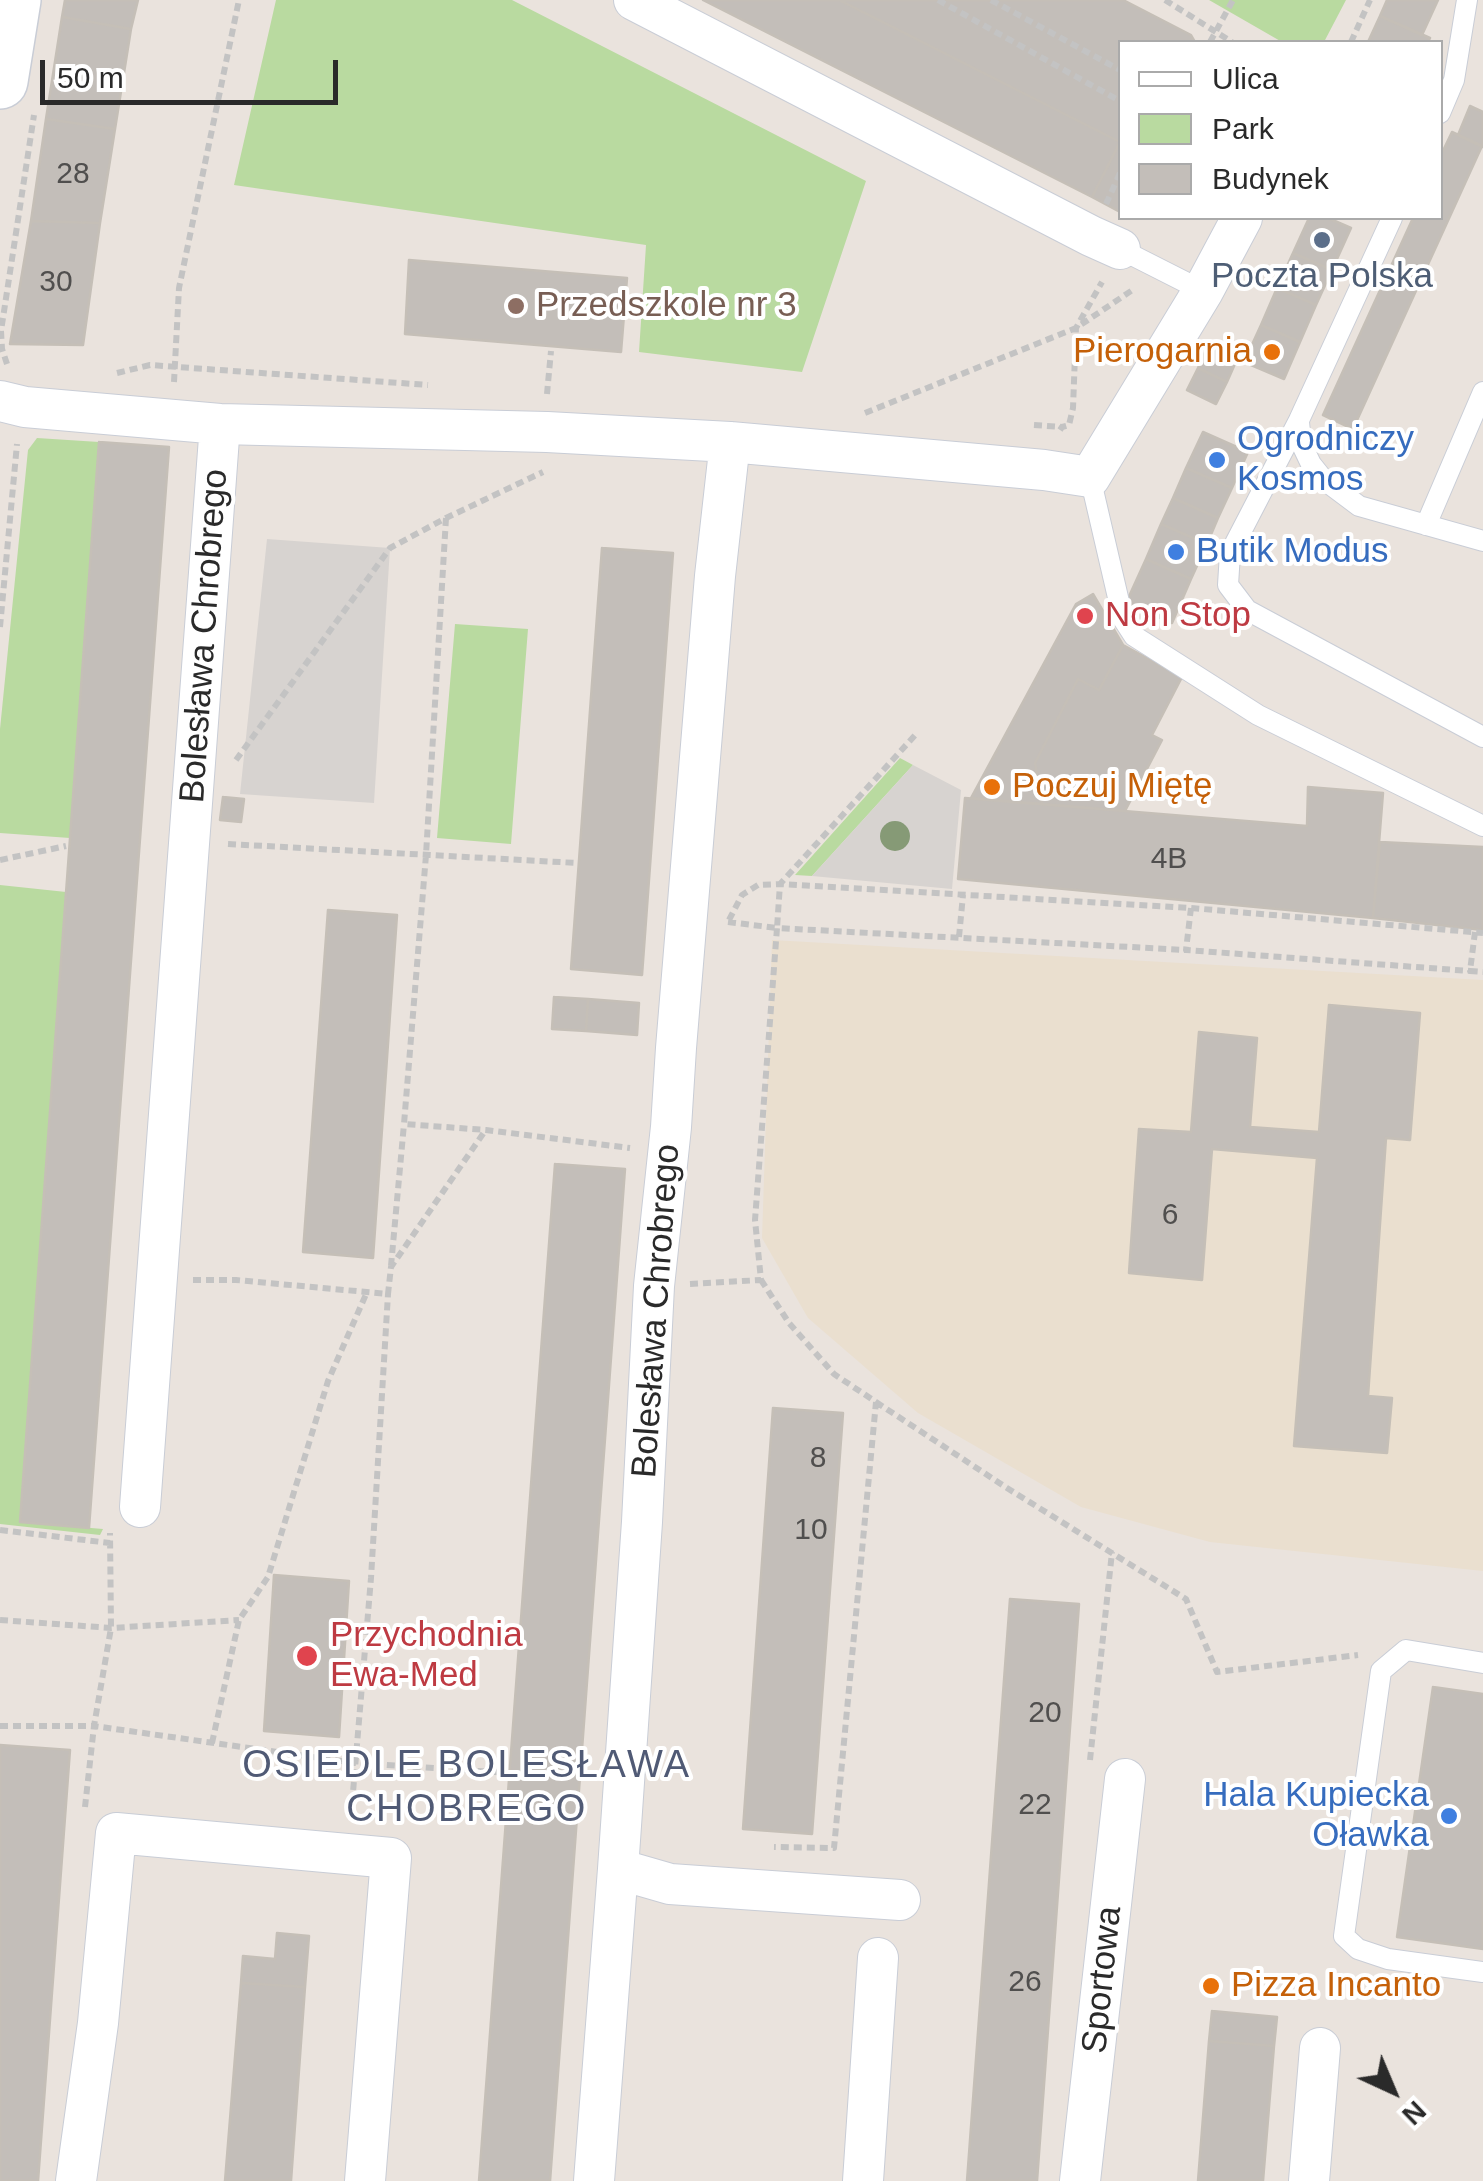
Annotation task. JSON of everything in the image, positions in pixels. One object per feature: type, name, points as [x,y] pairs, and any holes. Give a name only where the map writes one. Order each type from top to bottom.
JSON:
[{"type":"main road","points":[[13,0],[17,97]]},
{"type":"street","points":[[634,0],[1120,249]]},
{"type":"street","points":[[1090,477],[1203,291],[1241,220]]},
{"type":"street","name":"Bolesława Chrobrego","points":[[11,402],[220,424],[547,432],[730,442],[1090,477]]},
{"type":"street","name":"Bolesława Chrobrego","points":[[140,1506],[220,424]]},
{"type":"street","name":"Bolesława Chrobrego","points":[[594,2181],[642,1522],[654,1286],[730,442]]},
{"type":"street","name":"Sportowa","points":[[1080,2181],[1125,1779]]},
{"type":"street","points":[[76,2181],[98,2022],[116,1833],[390,1858],[365,2181]]},
{"type":"street","points":[[618,1870],[670,1884],[900,1900]]},
{"type":"street","points":[[863,2181],[878,1958]]},
{"type":"street","points":[[1310,2181],[1320,2048]]},
{"type":"lane","points":[[1443,106],[1454,80],[1467,0]]},
{"type":"lane","points":[[1391,220],[1299,420],[1230,553],[1228,585],[1248,610],[1483,737]]},
{"type":"lane","points":[[1120,249],[1203,291]]},
{"type":"lane","points":[[1426,525],[1483,392]]},
{"type":"lane","points":[[1299,420],[1300,443],[1322,479],[1360,506],[1483,541]]},
{"type":"lane","points":[[1090,477],[1118,602],[1123,620],[1134,636],[1258,715],[1483,826]]},
{"type":"lane","points":[[1483,1663],[1406,1650],[1381,1671],[1344,1936],[1358,1950],[1388,1959],[1483,1972]]},
{"type":"path","points":[[179,420],[174,379],[178,288],[238,0]]},
{"type":"path","points":[[938,0],[1118,100]]},
{"type":"path","points":[[991,0],[1118,69]]},
{"type":"path","points":[[1165,0],[1229,40]]},
{"type":"path","points":[[1211,40],[1233,0]]},
{"type":"path","points":[[1352,40],[1370,0]]},
{"type":"path","points":[[0,627],[11,402],[1,331],[17,97]]},
{"type":"path","points":[[1062,426],[1070,424],[1073,408],[1076,328],[1120,249]]},
{"type":"path","points":[[854,417],[1076,328],[1160,270]]},
{"type":"path","points":[[195,765],[232,766],[390,548],[543,472],[543,459]]},
{"type":"path","points":[[349,1852],[388,1294],[426,856],[446,518]]},
{"type":"path","points":[[917,734],[780,884],[756,1220],[761,1280],[789,1324],[834,1374],[1007,1488],[1186,1598],[1217,1672],[1406,1650]]},
{"type":"path","points":[[190,843],[577,862]]},
{"type":"path","points":[[0,860],[66,846]]},
{"type":"path","points":[[742,895],[758,885],[780,884],[1191,908],[1479,933],[1470,971]]},
{"type":"path","points":[[959,937],[963,895]]},
{"type":"path","points":[[1186,950],[1191,908]]},
{"type":"path","points":[[728,922],[1483,972]]},
{"type":"path","points":[[404,1124],[632,1148]]},
{"type":"path","points":[[391,1267],[486,1130]]},
{"type":"path","points":[[157,1279],[236,1280],[388,1294]]},
{"type":"path","points":[[654,1286],[761,1280]]},
{"type":"path","points":[[212,1742],[238,1620],[268,1577],[328,1381],[368,1292]]},
{"type":"path","points":[[775,1848],[834,1848],[876,1402]]},
{"type":"path","points":[[0,1530],[110,1542]]},
{"type":"path","points":[[0,1620],[111,1628],[238,1620]]},
{"type":"path","points":[[0,1726],[94,1726],[108,1654]]},
{"type":"path","points":[[355,1763],[510,1774]]},
{"type":"shaded area","points":[[267,539],[390,548],[374,803],[240,794]]},
{"type":"shaded area","points":[[913,765],[961,790],[952,889],[812,876]]},
{"type":"shaded area","points":[[772,940],[1483,980],[1483,1571],[1210,1542],[1081,1507],[918,1413],[808,1318],[762,1238]]},
{"type":"green space","points":[[276,0],[512,0],[866,181],[802,372],[639,352],[646,245],[234,185]]},
{"type":"green space","points":[[1209,0],[1346,0],[1325,40],[1279,40]]},
{"type":"green space","points":[[37,438],[99,442],[70,838],[0,833],[0,729],[28,450]]},
{"type":"green space","points":[[455,624],[528,629],[511,844],[437,838]]},
{"type":"green space","points":[[900,758],[913,765],[812,876],[795,875]]},
{"type":"green space","points":[[0,885],[66,892],[20,1522],[103,1529],[100,1535],[0,1524]]},
{"type":"building","points":[[65,0],[138,0],[131,29],[62,17]]},
{"type":"building","points":[[703,0],[839,0],[1118,141],[1092,197]]},
{"type":"building","points":[[839,0],[1123,0],[1191,35],[1194,40],[1118,40],[1118,141]]},
{"type":"building","points":[[1387,0],[1438,0],[1422,35],[1380,16]]},
{"type":"building","points":[[1380,16],[1430,38],[1429,40],[1369,40]]},
{"type":"building","points":[[62,17],[131,29],[115,129],[46,119]]},
{"type":"building","points":[[1470,106],[1483,112],[1483,147],[1458,135]]},
{"type":"building","points":[[46,119],[115,129],[100,223],[31,221]]},
{"type":"building","points":[[1452,132],[1482,146],[1353,429],[1323,415],[1412,220],[1443,220],[1443,151]]},
{"type":"building","points":[[1118,146],[1118,211],[1092,197]]},
{"type":"building","name":"Poczta Polska","points":[[1308,220],[1333,220],[1351,228],[1332,270],[1293,253]]},
{"type":"building","points":[[31,221],[100,223],[83,345],[10,344]]},
{"type":"building","points":[[1293,253],[1332,270],[1316,305],[1277,288]]},
{"type":"building","name":"Przedszkole nr 3","points":[[409,260],[627,278],[621,352],[405,334]]},
{"type":"building","points":[[1277,288],[1316,305],[1300,342],[1261,325]]},
{"type":"building","name":"Pierogarnia","points":[[1261,325],[1300,342],[1284,379],[1244,362]]},
{"type":"building","points":[[1209,343],[1238,357],[1227,382],[1198,368]]},
{"type":"building","points":[[1198,368],[1227,382],[1216,404],[1187,390]]},
{"type":"building","name":"Ogrodniczy Kosmos","points":[[1203,432],[1248,452],[1232,488],[1186,468]]},
{"type":"building","points":[[99,442],[169,447],[89,1528],[20,1522]]},
{"type":"building","points":[[1186,468],[1232,488],[1218,518],[1173,498]]},
{"type":"building","points":[[1173,498],[1218,518],[1207,544],[1161,524]]},
{"type":"building","name":"Butik Modus","points":[[1161,524],[1207,544],[1191,579],[1146,559]]},
{"type":"building","points":[[602,548],[673,553],[642,975],[571,969]]},
{"type":"building","points":[[1146,559],[1191,579],[1172,623],[1126,603]]},
{"type":"building","points":[[1093,594],[1123,645],[1099,690],[1078,679],[1035,763],[1042,804],[971,798],[1076,604]]},
{"type":"building","points":[[1123,645],[1182,677],[1152,735],[1162,740],[1125,811],[1042,804],[1035,763],[1078,679],[1099,690]]},
{"type":"building","points":[[1308,787],[1383,793],[1373,918],[958,879],[965,798],[1307,826]]},
{"type":"building","points":[[223,797],[244,799],[241,822],[220,820]]},
{"type":"building","points":[[1380,842],[1483,847],[1483,930],[1373,918]]},
{"type":"building","points":[[328,910],[397,915],[373,1258],[303,1252]]},
{"type":"building","points":[[554,997],[588,999],[586,1031],[552,1029]]},
{"type":"building","points":[[588,999],[639,1003],[637,1035],[586,1031]]},
{"type":"building","points":[[1329,1005],[1420,1013],[1410,1140],[1386,1138],[1368,1396],[1392,1398],[1387,1453],[1294,1446],[1317,1158],[1212,1149],[1202,1280],[1129,1273],[1139,1129],[1191,1132],[1199,1032],[1257,1038],[1250,1127],[1319,1132]]},
{"type":"building","points":[[555,1164],[625,1169],[550,2181],[479,2181]]},
{"type":"building","points":[[773,1408],[843,1413],[812,1834],[743,1829]]},
{"type":"building","name":"Przychodnia Ewa-Med","points":[[274,1575],[349,1581],[339,1737],[264,1731]]},
{"type":"building","points":[[1010,1599],[1079,1604],[1037,2181],[967,2181]]},
{"type":"building","name":"Hala Kupiecka Oławka","points":[[1433,1687],[1483,1694],[1483,1949],[1397,1937]]},
{"type":"building","points":[[0,1745],[70,1750],[38,2181],[0,2181]]},
{"type":"building","points":[[277,1933],[309,1936],[305,1987],[241,1983],[243,1956],[275,1959]]},
{"type":"building","points":[[241,1983],[305,1987],[291,2181],[225,2181]]},
{"type":"building","points":[[1212,2011],[1277,2017],[1274,2046],[1209,2041]]},
{"type":"building","points":[[1209,2041],[1274,2046],[1263,2181],[1198,2181]]},
{"type":"place","name":"Poczta Polska","points":[[1322,240]]},
{"type":"place","name":"Przedszkole nr 3","points":[[516,306]]},
{"type":"place","name":"Pierogarnia","points":[[1272,352]]},
{"type":"place","name":"Ogrodniczy Kosmos","points":[[1217,460]]},
{"type":"place","name":"Butik Modus","points":[[1176,552]]},
{"type":"place","name":"Non Stop","points":[[1085,616]]},
{"type":"place","name":"Poczuj Miętę","points":[[992,787]]},
{"type":"place","name":"Przychodnia Ewa-Med","points":[[307,1656]]},
{"type":"place","name":"Hala Kupiecka Oławka","points":[[1449,1816]]},
{"type":"place","name":"Pizza Incanto","points":[[1211,1986]]},
{"type":"district","name":"OSIEDLE BOLESŁAWA CHOBREGO","points":[[467,1789]]}]
